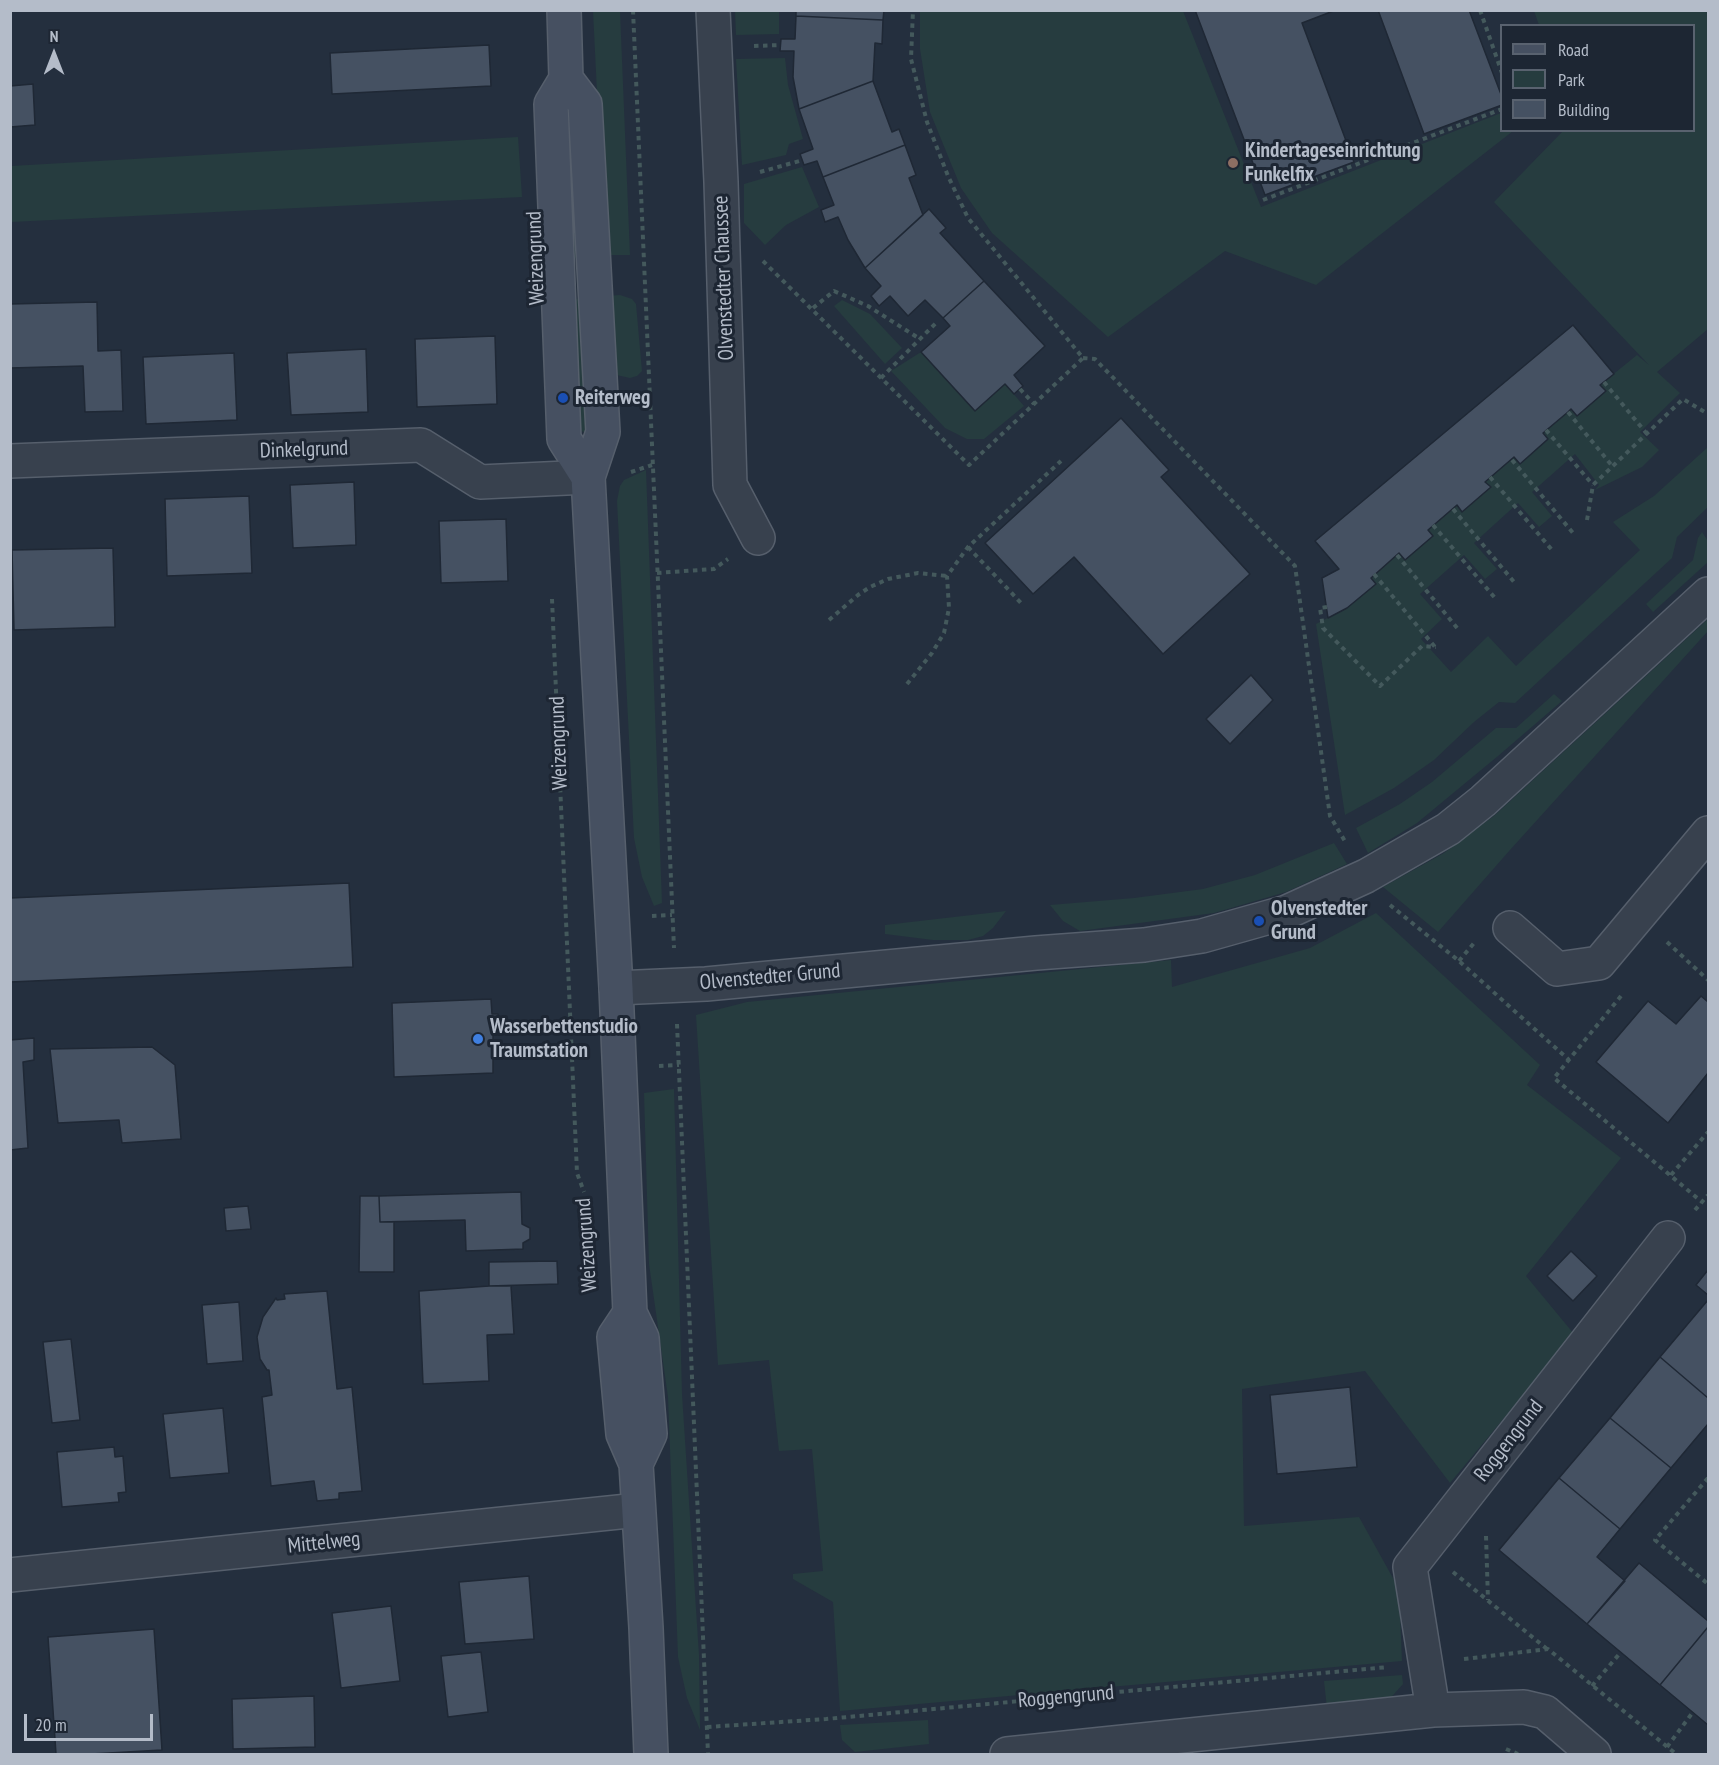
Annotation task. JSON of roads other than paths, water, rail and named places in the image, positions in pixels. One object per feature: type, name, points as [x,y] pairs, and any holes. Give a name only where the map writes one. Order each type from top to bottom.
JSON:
[{"type":"main road","name":"Weizengrund","points":[[564,10],[566,79],[551,104],[564,439],[588,477],[616,988],[630,1313],[614,1337],[623,1434],[636,1464],[651,1755]]},
{"type":"street","name":"Olvenstedter Chaussee","points":[[713,10],[730,485],[758,538]]},
{"type":"street","name":"Dinkelgrund","points":[[10,462],[421,445],[480,482],[588,477]]},
{"type":"street","name":"Olvenstedter Grund","points":[[616,988],[706,984],[1163,942],[1202,936],[1287,912],[1366,876],[1426,843],[1466,815],[1708,594]]},
{"type":"street","points":[[1510,928],[1557,969],[1599,963],[1708,833]]},
{"type":"street","name":"Roggengrund","points":[[1433,1710],[1410,1567],[1668,1238]]},
{"type":"street","name":"Mittelweg","points":[[10,1575],[638,1510]]},
{"type":"street","points":[[1007,1755],[1433,1710],[1524,1707],[1545,1712],[1594,1755]]},
{"type":"place","name":"Kindertageseinrichtung Funkelfix","points":[[1233,163]]},
{"type":"place","name":"Reiterweg","points":[[563,398]]},
{"type":"place","name":"Olvenstedter Grund","points":[[1259,921]]},
{"type":"place","name":"Wasserbettenstudio Traumstation","points":[[478,1039]]}]
